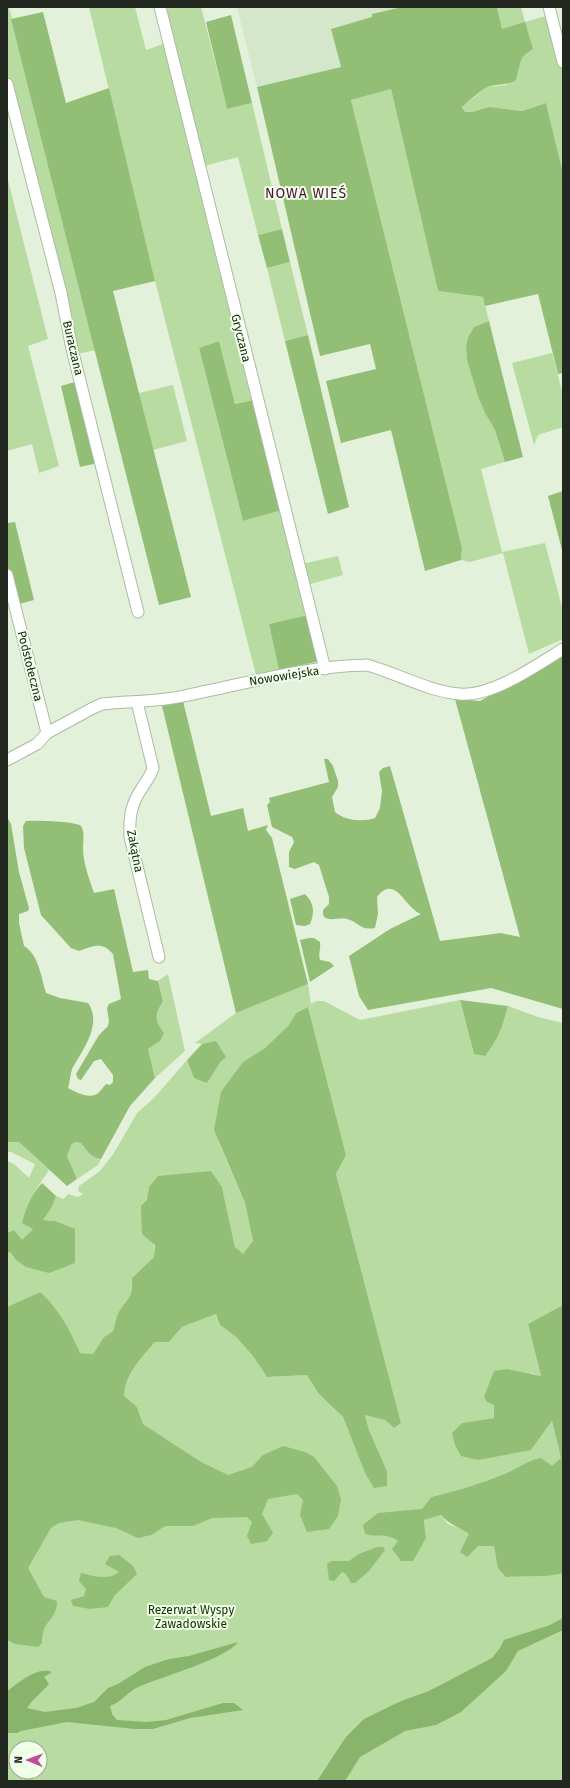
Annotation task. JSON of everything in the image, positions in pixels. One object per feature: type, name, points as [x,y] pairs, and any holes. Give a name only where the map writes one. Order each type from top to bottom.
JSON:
[{"type":"street","name":"Gryczana","points":[[160,7],[325,669]]},
{"type":"street","points":[[549,7],[563,62]]},
{"type":"street","name":"Buraczana","points":[[7,84],[61,293],[74,356],[138,612]]},
{"type":"street","name":"Podstołeczna","points":[[7,575],[46,733]]},
{"type":"street","name":"Nowowiejska","points":[[7,760],[37,744],[46,733],[102,704],[179,697],[286,674],[366,665],[436,689],[460,694],[476,693],[497,687],[563,649]]},
{"type":"street","name":"Zakątna","points":[[137,702],[153,768],[149,778],[132,803],[129,820],[130,837],[159,957]]},
{"type":"shaded area","points":[[237,7],[402,7],[372,14],[373,17],[331,29],[341,67],[257,87]]},
{"type":"shaded area","points":[[402,7],[497,7],[502,29],[525,22],[533,49],[522,59],[515,81],[487,87],[462,107],[465,112],[472,112],[489,107],[522,111],[546,103],[563,173],[563,373],[558,374],[538,294],[485,306],[483,297],[438,291],[391,89],[351,100],[462,548],[461,560],[425,571],[391,430],[341,443],[326,381],[376,369],[370,344],[320,356],[257,87],[341,67],[331,29],[372,17],[372,14]]},
{"type":"shaded area","points":[[43,12],[66,103],[109,88],[155,281],[113,291],[191,597],[159,605],[11,19]]},
{"type":"shaded area","points":[[231,15],[252,103],[227,109],[206,22]]},
{"type":"shaded area","points":[[282,229],[290,262],[267,268],[258,235]]},
{"type":"shaded area","points":[[489,321],[523,457],[505,462],[495,430],[485,413],[478,396],[467,360],[466,347],[468,337],[474,327]]},
{"type":"shaded area","points":[[308,335],[349,507],[328,514],[285,341]]},
{"type":"shaded area","points":[[219,341],[235,404],[254,400],[282,510],[243,521],[199,348]]},
{"type":"shaded area","points":[[78,381],[98,463],[80,467],[61,386]]},
{"type":"shaded area","points":[[563,491],[563,554],[548,496]]},
{"type":"shaded area","points":[[15,522],[34,600],[19,604],[7,563],[7,523]]},
{"type":"shaded area","points":[[308,615],[320,661],[279,670],[269,624]]},
{"type":"shaded area","points":[[563,656],[563,1009],[491,988],[368,1010],[359,996],[349,956],[390,929],[421,914],[415,911],[395,890],[389,889],[383,891],[377,897],[378,914],[375,928],[366,928],[347,919],[328,919],[325,917],[323,915],[323,910],[329,904],[329,897],[319,865],[314,862],[295,869],[289,867],[289,852],[294,842],[292,837],[272,827],[267,805],[270,802],[269,798],[329,782],[324,759],[328,759],[333,766],[338,781],[338,787],[332,797],[335,812],[339,815],[354,820],[375,818],[380,808],[382,791],[379,772],[383,768],[390,766],[440,941],[501,933],[520,937],[455,699],[480,701]]},
{"type":"shaded area","points":[[183,701],[211,816],[243,808],[248,831],[268,825],[266,830],[272,838],[308,984],[236,1013],[162,706]]},
{"type":"shaded area","points":[[7,817],[11,824],[19,872],[29,908],[28,911],[19,914],[19,923],[24,946],[33,955],[36,961],[46,993],[60,998],[88,1003],[92,1011],[92,1028],[85,1046],[72,1069],[68,1088],[90,1096],[97,1094],[106,1084],[110,1085],[113,1082],[113,1075],[101,1059],[94,1061],[81,1080],[78,1079],[76,1074],[99,1035],[108,1026],[109,1021],[107,1008],[109,1004],[121,999],[113,954],[105,947],[101,946],[93,946],[79,951],[71,948],[41,915],[24,848],[23,826],[26,821],[64,822],[78,824],[81,826],[83,834],[84,859],[94,893],[114,889],[133,972],[148,970],[149,979],[158,981],[163,1001],[158,1010],[157,1021],[164,1033],[160,1041],[148,1049],[155,1078],[130,1106],[101,1159],[92,1156],[81,1143],[75,1142],[71,1145],[67,1156],[77,1179],[67,1186],[19,1142],[7,1142]]},
{"type":"shaded area","points":[[305,894],[312,904],[312,920],[310,924],[305,926],[296,925],[290,899]]},
{"type":"shaded area","points":[[314,938],[320,942],[320,960],[330,962],[334,966],[310,982],[300,940]]},
{"type":"shaded area","points":[[460,1000],[508,1006],[500,1032],[494,1044],[485,1056],[474,1054]]},
{"type":"shaded area","points":[[308,1007],[346,1155],[336,1174],[401,1423],[394,1428],[385,1420],[365,1415],[369,1430],[387,1471],[387,1486],[374,1488],[365,1473],[343,1417],[318,1393],[307,1375],[267,1377],[253,1356],[236,1337],[220,1325],[216,1314],[182,1327],[169,1342],[155,1342],[144,1354],[127,1381],[124,1396],[137,1407],[143,1424],[201,1462],[228,1475],[252,1467],[263,1455],[283,1446],[305,1452],[314,1457],[337,1486],[341,1499],[338,1516],[329,1529],[307,1532],[300,1515],[303,1500],[297,1494],[268,1499],[262,1514],[273,1533],[267,1541],[251,1544],[247,1536],[252,1522],[247,1517],[212,1518],[193,1526],[165,1526],[151,1535],[138,1538],[116,1528],[78,1520],[59,1523],[51,1528],[28,1568],[44,1597],[57,1601],[55,1611],[44,1629],[42,1643],[38,1647],[15,1644],[7,1640],[7,1307],[40,1292],[53,1305],[63,1320],[80,1353],[93,1354],[104,1337],[113,1331],[119,1312],[131,1293],[132,1278],[154,1257],[155,1245],[142,1234],[141,1206],[147,1200],[149,1187],[158,1176],[211,1171],[222,1187],[235,1247],[243,1254],[253,1241],[245,1203],[214,1130],[221,1092],[243,1062],[265,1048],[288,1026],[296,1013]]},
{"type":"shaded area","points":[[216,1041],[226,1057],[221,1061],[207,1083],[194,1078],[187,1060],[202,1044]]},
{"type":"shaded area","points":[[42,1183],[56,1196],[52,1207],[43,1220],[55,1221],[75,1229],[75,1263],[49,1273],[26,1267],[16,1260],[11,1253],[7,1252],[7,1233],[14,1230],[22,1240],[33,1229],[22,1223],[29,1202]]},
{"type":"shaded area","points":[[563,1306],[563,1573],[556,1575],[506,1577],[498,1568],[494,1546],[478,1546],[467,1557],[460,1552],[469,1534],[451,1524],[441,1515],[424,1520],[426,1538],[413,1561],[401,1561],[392,1549],[398,1541],[385,1536],[365,1534],[363,1525],[378,1513],[422,1509],[431,1497],[486,1481],[536,1459],[541,1458],[552,1466],[561,1458],[552,1421],[531,1450],[478,1460],[461,1456],[455,1445],[452,1433],[462,1423],[494,1418],[494,1405],[487,1402],[484,1397],[494,1371],[507,1369],[541,1376],[528,1324]]},
{"type":"shaded area","points":[[377,1547],[383,1547],[385,1550],[369,1571],[355,1583],[351,1583],[346,1574],[342,1572],[334,1581],[329,1580],[327,1564],[331,1561],[349,1561],[359,1554]]},
{"type":"shaded area","points":[[119,1555],[133,1566],[137,1574],[115,1595],[108,1607],[90,1609],[73,1606],[71,1600],[84,1596],[86,1589],[79,1581],[81,1573],[100,1577],[115,1575],[119,1572],[105,1564],[110,1556]]},
{"type":"shaded area","points":[[563,1618],[563,1630],[518,1651],[506,1671],[461,1712],[436,1725],[405,1731],[360,1757],[345,1781],[317,1781],[346,1737],[364,1719],[401,1701],[429,1691],[492,1658],[504,1640],[550,1625]]},
{"type":"shaded area","points":[[238,1642],[221,1655],[138,1687],[110,1706],[112,1714],[117,1720],[147,1722],[166,1720],[223,1703],[234,1703],[243,1710],[190,1718],[153,1729],[135,1729],[67,1722],[17,1733],[7,1733],[7,1691],[34,1673],[40,1671],[52,1672],[44,1677],[49,1684],[27,1708],[45,1712],[76,1708],[94,1702],[108,1688],[118,1684],[145,1667],[169,1659],[189,1656]]},
{"type":"green space","points":[[7,7],[9,7],[96,350],[77,354],[7,74]]},
{"type":"green space","points":[[89,7],[135,7],[146,50],[163,44],[254,400],[235,404],[219,341],[199,348],[243,521],[282,510],[308,615],[269,624],[279,670],[256,675],[155,281]]},
{"type":"green space","points":[[164,7],[201,7],[227,109],[252,103],[282,229],[258,235],[238,157],[204,166]]},
{"type":"green space","points":[[497,7],[521,7],[525,22],[549,15],[563,72],[563,173],[546,103],[522,111],[489,107],[472,112],[465,112],[462,106],[476,96],[485,87],[506,85],[519,72],[519,63],[525,54],[502,29]]},
{"type":"green space","points":[[391,89],[438,291],[483,297],[489,321],[474,327],[468,337],[466,348],[467,360],[485,413],[495,430],[505,462],[481,469],[502,552],[545,543],[563,611],[563,639],[529,654],[503,553],[470,562],[461,560],[462,548],[351,100]]},
{"type":"green space","points":[[7,176],[48,339],[28,346],[59,466],[39,473],[32,444],[7,451]]},
{"type":"green space","points":[[290,262],[308,335],[285,341],[267,268]]},
{"type":"green space","points":[[552,353],[563,395],[563,427],[538,435],[534,445],[512,363]]},
{"type":"green space","points":[[173,385],[187,441],[153,450],[139,393]]},
{"type":"green space","points":[[338,556],[343,575],[307,585],[302,564]]},
{"type":"green space","points":[[168,974],[185,1051],[155,1078],[148,1049],[160,1041],[157,1016],[163,1001],[158,981]]},
{"type":"green space","name":"Rezerwat Wyspy Zawadowskie","points":[[308,984],[311,1004],[317,1001],[324,1001],[360,1020],[460,1000],[474,1054],[485,1056],[494,1044],[500,1032],[508,1006],[538,1017],[563,1023],[563,1306],[528,1324],[541,1376],[531,1373],[495,1405],[494,1418],[462,1423],[531,1450],[552,1421],[560,1454],[563,1452],[563,1781],[7,1781],[7,1392],[188,1454],[143,1424],[137,1407],[124,1396],[125,1388],[135,1367],[155,1342],[169,1342],[182,1327],[216,1314],[220,1325],[236,1337],[253,1356],[267,1377],[307,1375],[318,1393],[343,1417],[365,1473],[387,1471],[369,1430],[365,1414],[385,1420],[394,1428],[401,1423],[336,1174],[346,1155],[308,1007],[296,1013],[288,1026],[265,1048],[243,1062],[234,1076],[219,1143],[245,1203],[253,1241],[243,1255],[235,1247],[222,1187],[211,1171],[190,1174],[149,1187],[148,1205],[154,1239],[154,1257],[132,1278],[131,1293],[119,1312],[113,1331],[104,1337],[93,1354],[80,1353],[40,1292],[7,1307],[7,1252],[11,1253],[16,1260],[55,1221],[43,1220],[52,1207],[56,1196],[64,1199],[68,1194],[78,1197],[83,1194],[78,1191],[79,1186],[100,1171],[114,1153],[137,1113],[154,1098],[187,1060],[194,1078],[207,1082],[221,1061],[216,1041],[202,1044],[195,1043],[236,1013]],"holes":[[[533,1460],[462,1529],[448,1524],[441,1515],[424,1520],[426,1538],[398,1541],[388,1535],[422,1509],[431,1497],[483,1482]]]},
{"type":"green space","points":[[7,1142],[19,1142],[49,1170],[35,1191],[33,1229],[22,1241],[14,1230],[7,1233],[7,1161],[14,1164],[29,1178],[35,1164],[11,1152],[7,1152]]},
{"type":"green space","points":[[75,1142],[81,1143],[92,1156],[101,1159],[98,1165],[77,1179],[67,1156],[70,1146]]},
{"type":"district","name":"NOWA WIEŚ","points":[[306,193]]}]
